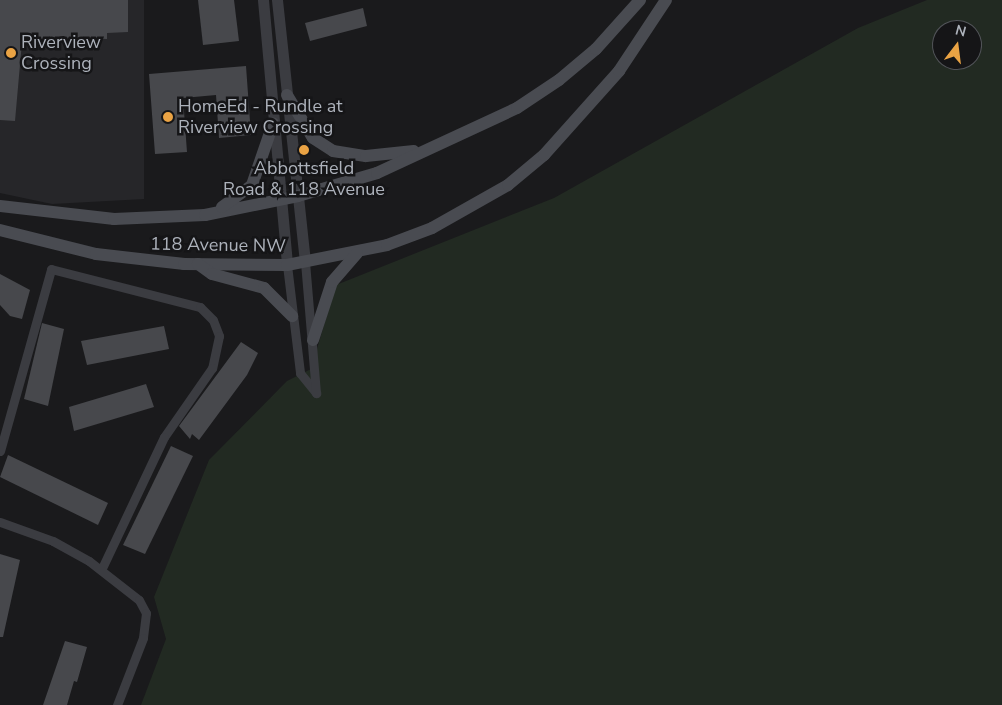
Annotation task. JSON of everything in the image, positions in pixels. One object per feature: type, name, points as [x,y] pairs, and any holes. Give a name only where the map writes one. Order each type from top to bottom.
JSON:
[{"type":"main road","name":"118 Avenue NW","points":[[0,206],[114,219],[205,214],[298,196],[377,173],[517,108],[559,80],[596,49],[640,0]]},
{"type":"main road","name":"118 Avenue NW","points":[[0,230],[96,254],[198,264],[288,265],[357,253],[432,228],[508,185],[582,118],[666,0]]},
{"type":"main road","points":[[287,95],[313,138],[333,151],[366,156],[429,149]]},
{"type":"main road","points":[[205,214],[236,200],[252,186],[273,124]]},
{"type":"main road","points":[[313,340],[332,282],[357,253]]},
{"type":"main road","points":[[198,264],[212,274],[264,288],[292,316]]},
{"type":"street","points":[[263,0],[292,316],[300,373],[316,393],[313,340],[277,0]]},
{"type":"street","points":[[0,451],[51,268],[200,307],[213,320],[219,336],[212,368],[164,437],[101,570]]},
{"type":"street","points":[[0,522],[53,541],[101,570],[132,593],[146,613],[143,638],[117,705]]},
{"type":"shaded area","name":"Riverview Crossing","points":[[0,0],[144,0],[144,199],[52,204],[0,193]]},
{"type":"shaded area","points":[[927,0],[1002,0],[1002,705],[141,705],[166,639],[154,597],[209,460],[287,381],[311,369],[336,285],[554,198],[858,28]]},
{"type":"building","name":"Riverview Crossing","points":[[0,0],[128,0],[128,32],[107,33],[107,39],[49,37],[49,41],[22,42],[15,121],[0,120]]},
{"type":"building","name":"HomeEd - Rundle at Riverview Crossing","points":[[198,0],[234,0],[239,41],[203,45]]},
{"type":"building","points":[[363,8],[367,26],[310,41],[305,23]]},
{"type":"building","name":"HomeEd - Rundle at Riverview Crossing","points":[[246,66],[251,135],[219,138],[216,95],[183,98],[187,152],[155,154],[149,74]]},
{"type":"building","points":[[0,274],[30,290],[22,319],[10,316],[0,305]]},
{"type":"building","points":[[42,323],[64,329],[48,406],[24,399]]},
{"type":"building","points":[[164,326],[169,349],[87,365],[81,341]]},
{"type":"building","points":[[241,342],[258,353],[247,375],[199,440],[192,434],[190,439],[179,426]]},
{"type":"building","points":[[146,384],[154,407],[74,431],[69,407]]},
{"type":"building","points":[[171,446],[193,456],[145,554],[123,545]]},
{"type":"building","points":[[8,455],[108,503],[98,525],[0,477]]},
{"type":"building","points":[[0,554],[20,560],[3,637],[0,637]]},
{"type":"building","points":[[65,641],[87,647],[77,682],[74,681],[67,705],[43,705]]},
{"type":"place","name":"Riverview Crossing","points":[[11,53]]},
{"type":"place","name":"HomeEd - Rundle at Riverview Crossing","points":[[168,117]]},
{"type":"place","name":"Abbottsfield Road & 118 Avenue","points":[[304,150]]}]
